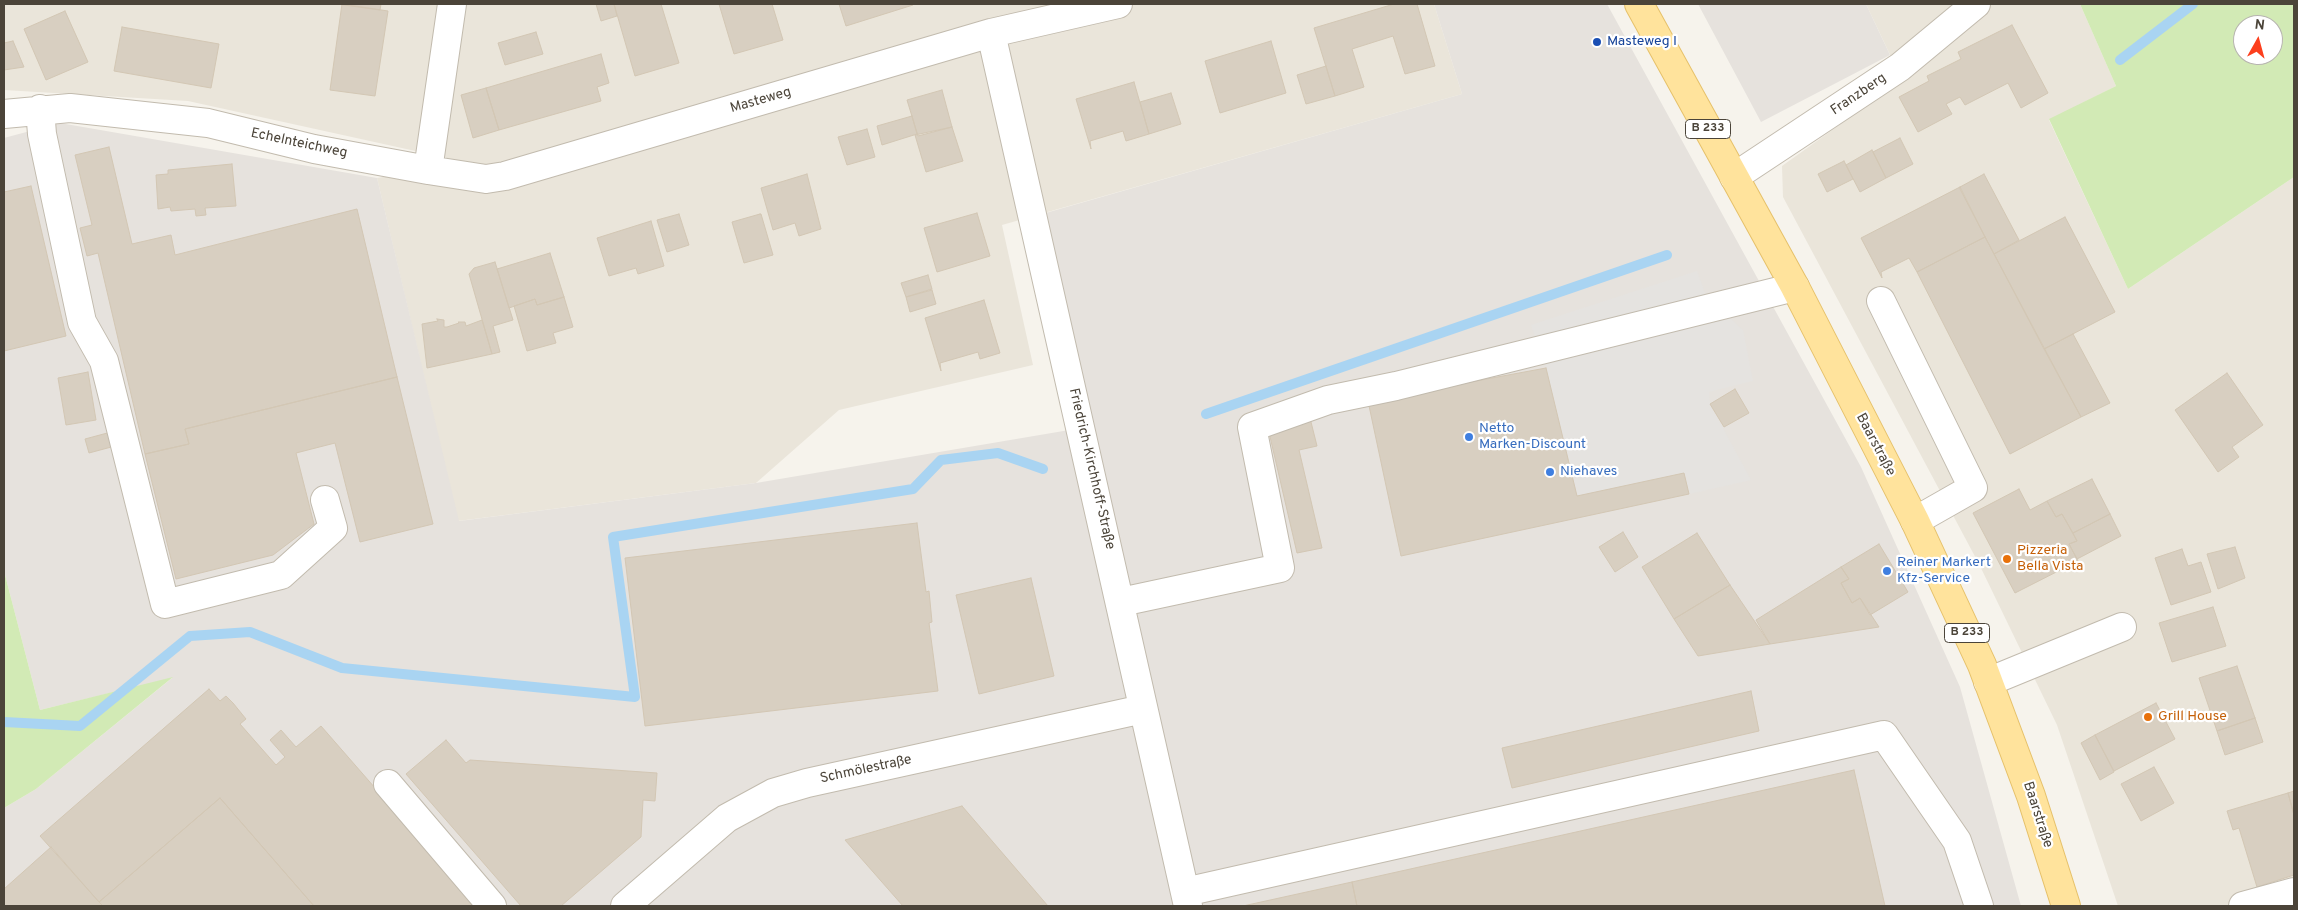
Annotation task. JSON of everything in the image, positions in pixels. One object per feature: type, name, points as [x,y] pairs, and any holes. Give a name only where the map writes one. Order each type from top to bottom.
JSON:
[{"type":"main road","name":"Baarstraße","points":[[1639,4],[1795,287],[1915,521],[1988,682],[2031,796],[2066,906]]},
{"type":"street","points":[[428,170],[452,4]]},
{"type":"street","name":"Franzberg","points":[[1734,177],[1900,67],[1976,4]]},
{"type":"street","name":"Masteweg","points":[[428,170],[486,179],[504,176],[991,32],[1101,6]]},
{"type":"street","name":"Friedrich-Kirchhoff-Straße","points":[[991,32],[1121,602],[1186,899]]},
{"type":"street","name":"Echelnteichweg","points":[[4,114],[40,109],[70,108],[208,123],[314,148],[428,170]]},
{"type":"street","points":[[40,109],[42,134],[82,322],[104,361],[165,604],[281,575],[333,528],[326,500]]},
{"type":"street","points":[[1121,602],[1280,568],[1252,427],[1328,400],[1396,386],[1795,287]]},
{"type":"street","points":[[1880,301],[1973,488],[1915,521]]},
{"type":"street","points":[[1988,682],[2122,627]]},
{"type":"street","name":"Schmölestraße","points":[[625,906],[727,818],[772,793],[807,783],[1143,709]]},
{"type":"street","points":[[1186,899],[1884,735],[1957,841],[1979,906]]},
{"type":"street","points":[[388,784],[492,906]]},
{"type":"street","points":[[2243,906],[2294,892]]},
{"type":"shaded area","points":[[4,4],[1434,4],[1462,94],[1002,225],[1033,365],[839,410],[756,483],[458,521],[377,178],[470,163],[188,101],[4,90]]},
{"type":"shaded area","points":[[1434,4],[1607,4],[1861,467],[1960,687],[2021,906],[4,906],[4,808],[36,789],[172,678],[40,710],[4,571],[4,138],[60,123],[377,178],[459,521],[756,483],[1093,426],[1042,214],[1462,94]]},
{"type":"shaded area","points":[[1698,4],[1866,4],[1890,55],[1761,122]]},
{"type":"shaded area","points":[[1866,4],[2080,4],[2116,86],[2049,120],[2128,289],[2294,177],[2294,906],[2118,906],[2057,725],[1979,564],[1783,197],[1782,166],[1902,80]]},
{"type":"shaded area","points":[[1697,271],[1706,296],[1743,330],[1753,381],[1709,392],[1710,404],[1751,480],[1689,494],[1684,473],[1577,496],[1546,368],[1531,325]]},
{"type":"green space","points":[[2080,4],[2294,4],[2294,177],[2128,289],[2049,119],[2116,86]]},
{"type":"green space","points":[[4,571],[40,710],[173,677],[36,789],[4,808]]},
{"type":"building","points":[[337,4],[381,4],[380,10]]},
{"type":"building","points":[[342,4],[388,11],[375,96],[330,90]]},
{"type":"building","points":[[596,4],[614,4],[617,16],[601,21]]},
{"type":"building","points":[[614,4],[661,4],[679,63],[635,76]]},
{"type":"building","points":[[719,4],[772,4],[783,40],[734,54]]},
{"type":"building","points":[[839,4],[913,4],[913,5],[846,26]]},
{"type":"building","points":[[1394,4],[1417,4],[1435,66],[1405,74],[1393,36],[1352,49],[1364,87],[1335,96],[1314,28]]},
{"type":"building","points":[[65,11],[88,62],[46,80],[24,29]]},
{"type":"building","points":[[2012,25],[2048,93],[2021,108],[2008,83],[1965,105],[1960,97],[1946,104],[1952,114],[1918,132],[1899,97],[1929,81],[1927,76],[1961,59],[1958,52]]},
{"type":"building","points":[[122,27],[219,44],[211,88],[114,71]]},
{"type":"building","points":[[536,32],[543,54],[505,65],[498,43]]},
{"type":"building","points":[[13,41],[24,67],[4,70],[4,43]]},
{"type":"building","points":[[1271,41],[1286,93],[1220,113],[1205,61]]},
{"type":"building","points":[[601,54],[609,83],[597,87],[601,101],[499,130],[486,88]]},
{"type":"building","points":[[1326,66],[1335,96],[1306,104],[1297,75]]},
{"type":"building","points":[[1134,82],[1149,134],[1126,141],[1123,131],[1090,141],[1091,149],[1076,99]]},
{"type":"building","points":[[486,88],[499,130],[473,138],[461,95]]},
{"type":"building","points":[[942,90],[952,127],[918,136],[907,100]]},
{"type":"building","points":[[1171,93],[1181,124],[1149,134],[1140,102]]},
{"type":"building","points":[[912,116],[917,134],[882,145],[877,126]]},
{"type":"building","points":[[952,127],[963,161],[926,172],[915,135]]},
{"type":"building","points":[[867,129],[875,157],[847,165],[838,137]]},
{"type":"building","points":[[1900,138],[1913,164],[1886,178],[1873,152]]},
{"type":"building","points":[[109,147],[132,244],[171,235],[175,255],[357,209],[397,377],[185,429],[189,444],[145,454],[98,253],[87,256],[80,228],[92,225],[75,155]]},
{"type":"building","points":[[1872,150],[1886,178],[1860,192],[1846,165]]},
{"type":"building","points":[[1844,161],[1853,179],[1827,192],[1818,174]]},
{"type":"building","points":[[232,164],[236,206],[205,208],[206,215],[196,216],[195,209],[171,211],[170,207],[158,209],[156,175],[168,174],[168,170]]},
{"type":"building","points":[[807,174],[821,229],[799,236],[795,223],[773,230],[761,188]]},
{"type":"building","points":[[1984,174],[2019,240],[1994,254],[1960,189],[1960,187]]},
{"type":"building","points":[[31,186],[66,336],[4,351],[4,192]]},
{"type":"building","points":[[1960,187],[1985,237],[1917,272],[1909,258],[1881,272],[1882,278],[1861,238]]},
{"type":"building","points":[[977,213],[990,256],[937,272],[924,228]]},
{"type":"building","points":[[679,214],[689,245],[667,252],[657,220]]},
{"type":"building","points":[[761,214],[773,255],[744,263],[732,222]]},
{"type":"building","points":[[2065,217],[2115,312],[2044,349],[1994,254]]},
{"type":"building","points":[[651,221],[664,266],[638,274],[636,268],[609,276],[597,238]]},
{"type":"building","points":[[1985,237],[2081,417],[2010,454],[1917,272]]},
{"type":"building","points":[[550,253],[564,297],[537,305],[535,299],[509,308],[497,269]]},
{"type":"building","points":[[495,262],[513,320],[493,326],[500,352],[492,354],[469,274],[474,268]]},
{"type":"building","points":[[928,275],[932,289],[906,297],[901,283]]},
{"type":"building","points":[[932,290],[936,304],[910,312],[906,297]]},
{"type":"building","points":[[564,297],[573,327],[553,333],[556,343],[527,351],[514,306],[535,299],[537,305]]},
{"type":"building","points":[[984,300],[1000,353],[980,359],[978,352],[940,363],[941,371],[925,318]]},
{"type":"building","points":[[437,319],[444,320],[444,327],[458,322],[465,322],[466,326],[482,320],[492,354],[427,368],[422,324],[438,321]]},
{"type":"building","points":[[2073,334],[2110,403],[2081,417],[2044,349]]},
{"type":"building","name":"Netto Marken-Discount","points":[[1546,368],[1577,496],[1684,473],[1689,494],[1401,556],[1368,401]]},
{"type":"building","points":[[88,372],[96,420],[66,425],[58,378]]},
{"type":"building","points":[[2227,373],[2263,425],[2232,447],[2239,457],[2218,472],[2175,410]]},
{"type":"building","points":[[397,377],[433,524],[360,542],[335,443],[296,453],[314,524],[273,555],[176,579],[145,454],[189,444],[185,429]]},
{"type":"building","points":[[1735,389],[1749,413],[1724,427],[1710,404]]},
{"type":"building","points":[[1310,418],[1317,446],[1299,450],[1322,548],[1297,553],[1268,428]]},
{"type":"building","points":[[111,432],[115,446],[89,453],[85,439]]},
{"type":"building","points":[[2092,479],[2110,514],[2073,533],[2062,514],[2056,517],[2047,501]]},
{"type":"building","points":[[2019,489],[2030,510],[2047,501],[2056,517],[2062,514],[2077,541],[2069,544],[2078,561],[2015,593],[1973,513]]},
{"type":"building","points":[[2110,514],[2121,536],[2077,559],[2069,544],[2077,541],[2073,533]]},
{"type":"building","points":[[917,523],[926,592],[929,591],[932,622],[929,623],[938,691],[645,726],[625,558]]},
{"type":"building","points":[[1623,532],[1638,557],[1615,572],[1599,547]]},
{"type":"building","points":[[1697,533],[1730,585],[1674,619],[1642,567]]},
{"type":"building","points":[[1879,544],[1908,592],[1870,615],[1860,598],[1852,603],[1841,583],[1849,579],[1841,567]]},
{"type":"building","points":[[2235,547],[2245,578],[2218,589],[2207,554]]},
{"type":"building","points":[[2182,549],[2188,566],[2201,562],[2211,592],[2171,605],[2155,558]]},
{"type":"building","points":[[1841,567],[1849,579],[1841,583],[1852,603],[1860,598],[1879,627],[1770,644],[1756,620]]},
{"type":"building","points":[[1031,578],[1054,676],[979,694],[956,595]]},
{"type":"building","points":[[1730,585],[1770,644],[1698,656],[1674,619]]},
{"type":"building","points":[[2213,607],[2226,646],[2172,662],[2159,623]]},
{"type":"building","points":[[2237,666],[2255,718],[2217,731],[2199,678]]},
{"type":"building","points":[[209,689],[220,701],[226,696],[233,703],[246,719],[240,724],[276,765],[285,757],[270,740],[281,730],[296,747],[321,726],[478,906],[314,906],[220,798],[99,902],[40,836]]},
{"type":"building","points":[[1751,691],[1759,731],[1512,788],[1502,748]]},
{"type":"building","points":[[2156,703],[2175,739],[2114,771],[2095,735]]},
{"type":"building","points":[[2255,718],[2263,742],[2225,755],[2217,731]]},
{"type":"building","points":[[2095,735],[2114,772],[2100,780],[2081,743]]},
{"type":"building","points":[[446,740],[466,763],[470,760],[657,773],[655,801],[643,800],[641,837],[561,906],[521,906],[406,774]]},
{"type":"building","points":[[2154,767],[2174,803],[2141,821],[2121,784]]},
{"type":"building","points":[[1854,770],[1885,906],[1357,906],[1352,882]]},
{"type":"building","points":[[2294,791],[2294,815],[2288,793]]},
{"type":"building","points":[[2288,793],[2294,815],[2294,875],[2257,887],[2239,828],[2233,830],[2227,811]]},
{"type":"building","points":[[220,798],[314,906],[103,906],[99,902]]},
{"type":"building","points":[[962,806],[1048,906],[903,906],[845,840]]},
{"type":"building","points":[[51,847],[103,906],[4,906],[4,889]]},
{"type":"building","points":[[1352,882],[1357,906],[1243,906]]},
{"type":"waterway","points":[[2120,60],[2193,4]]},
{"type":"waterway","points":[[1206,414],[1667,255]]},
{"type":"waterway","points":[[4,722],[80,726],[190,636],[250,632],[342,668],[635,697],[613,537],[913,489],[941,460],[998,453],[1043,469]]},
{"type":"place","name":"Masteweg I","points":[[1597,42]]},
{"type":"place","name":"Netto Marken-Discount","points":[[1469,437]]},
{"type":"place","name":"Niehaves","points":[[1550,472]]},
{"type":"place","name":"Pizzeria Bella Vista","points":[[2007,559]]},
{"type":"place","name":"Reiner Markert Kfz-Service","points":[[1887,571]]},
{"type":"place","name":"Grill House","points":[[2148,717]]}]
